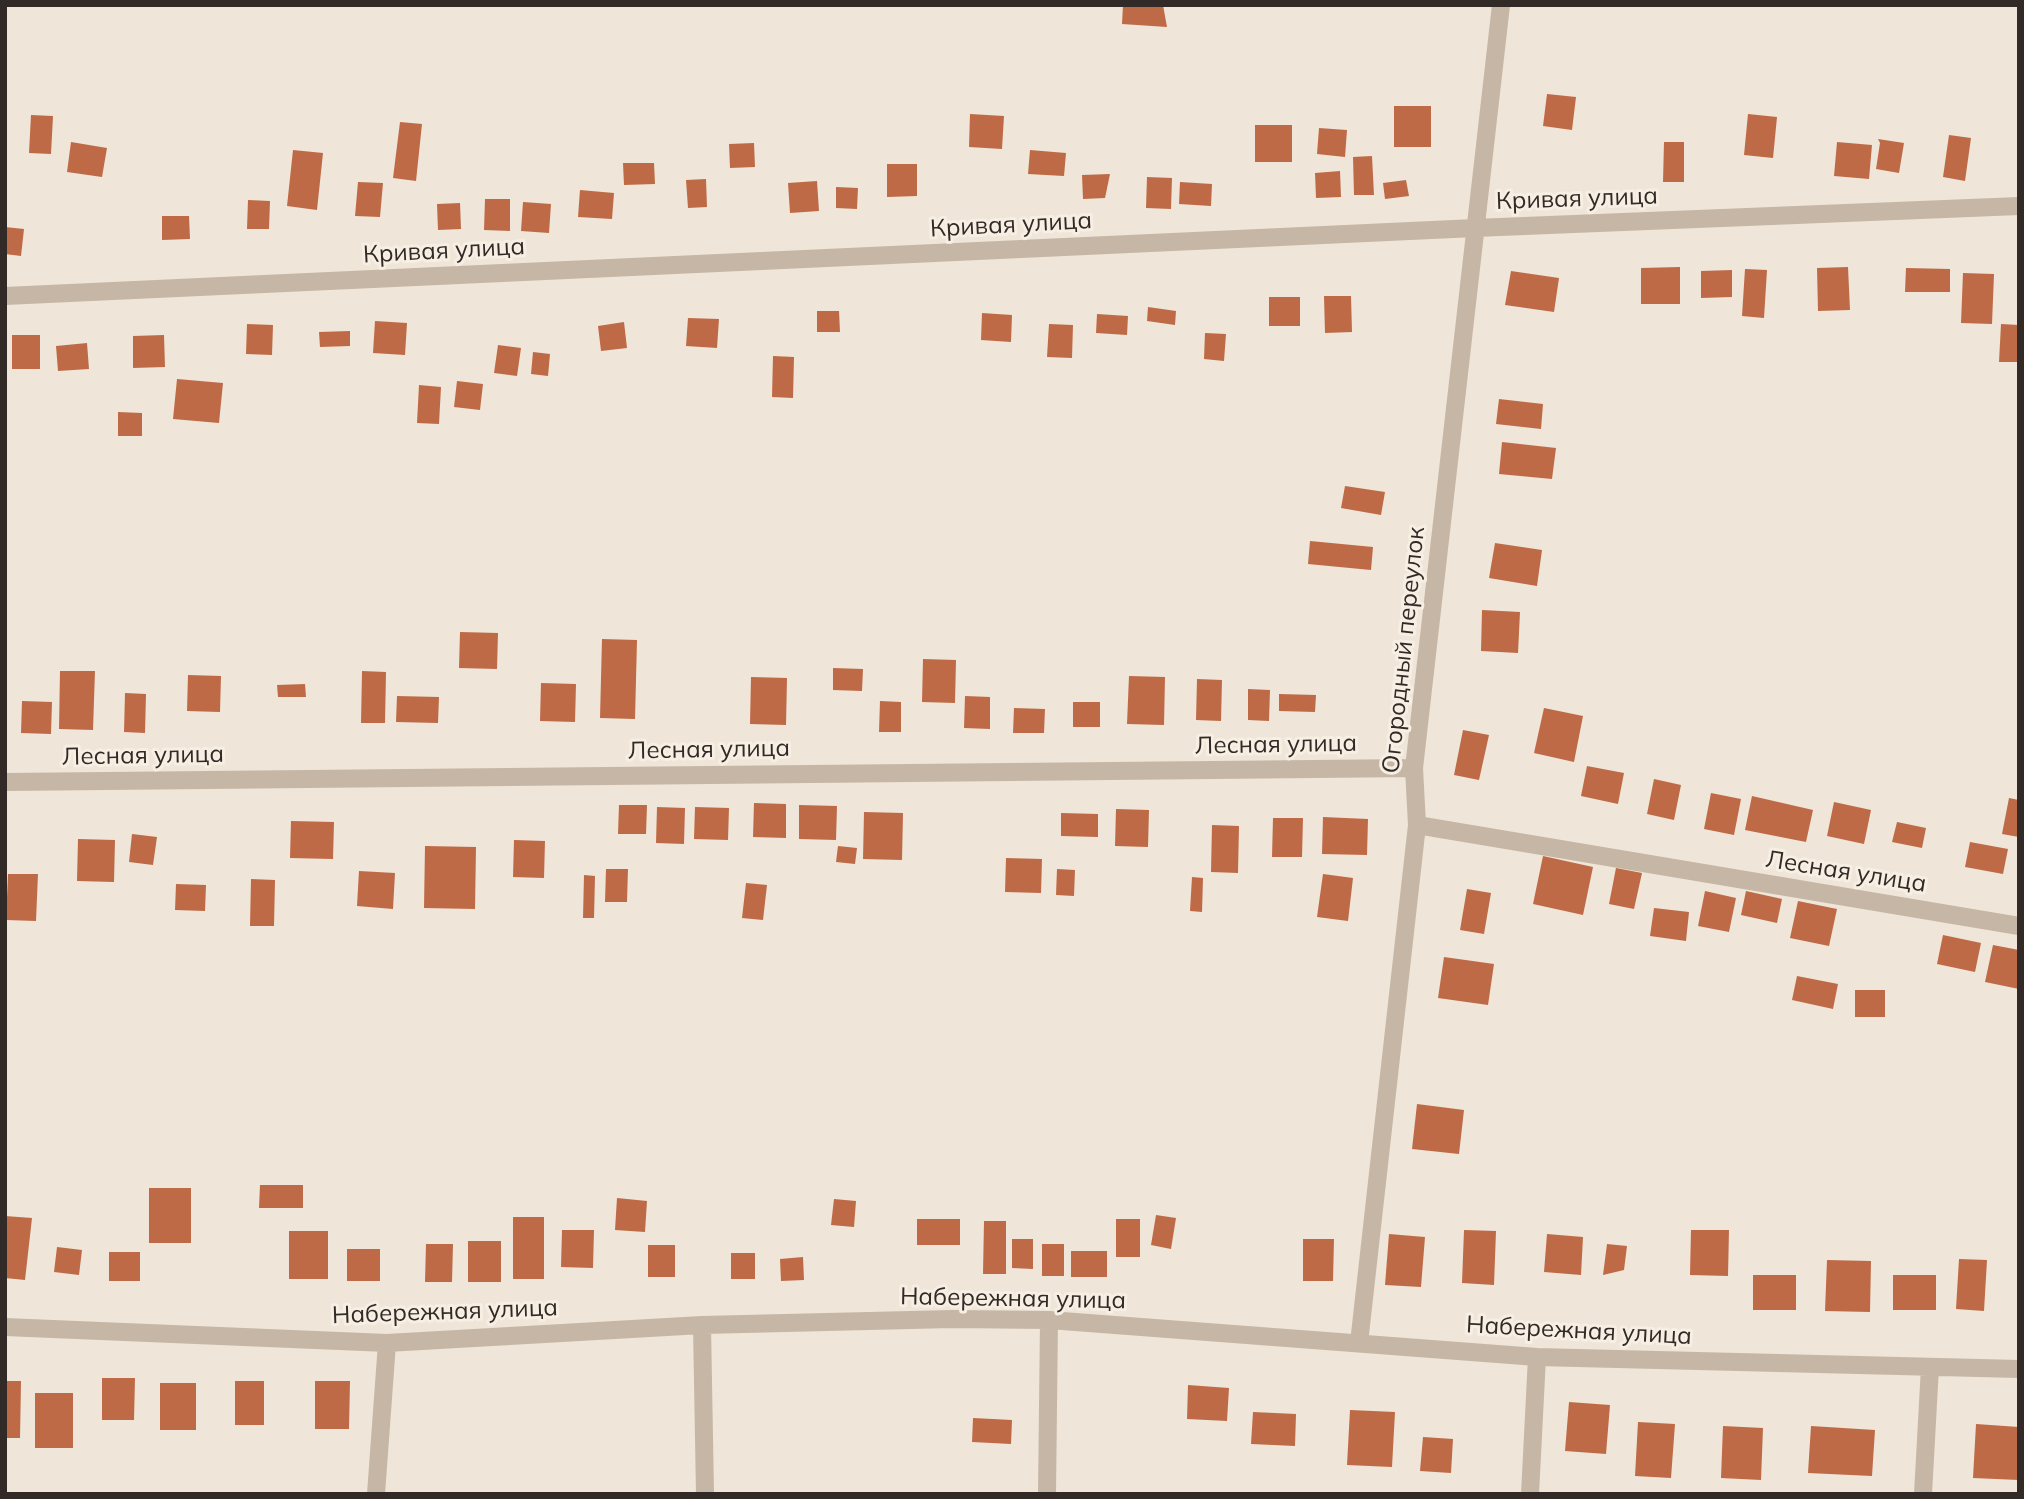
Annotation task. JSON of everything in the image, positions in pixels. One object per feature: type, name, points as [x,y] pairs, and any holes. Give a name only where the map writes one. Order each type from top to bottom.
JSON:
[{"type":"street","name":"Огородный переулок","points":[[1359,1343],[1417,825],[1414,768],[1501,5]]},
{"type":"street","name":"Кривая улица","points":[[5,296],[2019,205]]},
{"type":"street","name":"Лесная улица","points":[[5,782],[1414,768]]},
{"type":"street","name":"Лесная улица","points":[[1417,825],[2019,926]]},
{"type":"street","name":"Набережная улица","points":[[5,1327],[387,1343],[702,1325],[952,1319],[1049,1320],[1537,1357],[2019,1369]]},
{"type":"street","points":[[1047,1494],[1049,1320]]},
{"type":"street","points":[[702,1325],[705,1494]]},
{"type":"street","points":[[376,1494],[387,1343]]},
{"type":"street","points":[[1530,1494],[1537,1357]]},
{"type":"street","points":[[1923,1494],[1930,1367]]},
{"type":"building","points":[[1123,5],[1163,5],[1167,27],[1122,24]]},
{"type":"building","points":[[1547,94],[1576,97],[1572,130],[1543,126]]},
{"type":"building","points":[[1394,106],[1431,106],[1431,147],[1394,147]]},
{"type":"building","points":[[970,114],[1004,116],[1002,149],[969,147]]},
{"type":"building","points":[[1748,114],[1777,117],[1773,158],[1744,155]]},
{"type":"building","points":[[31,115],[53,116],[51,154],[29,153]]},
{"type":"building","points":[[400,122],[422,124],[416,181],[393,178]]},
{"type":"building","points":[[1255,125],[1292,125],[1292,162],[1255,162]]},
{"type":"building","points":[[1319,128],[1347,130],[1345,157],[1317,154]]},
{"type":"building","points":[[1949,135],[1971,138],[1965,181],[1943,177]]},
{"type":"building","points":[[1878,139],[1904,143],[1899,173],[1876,169],[1880,143]]},
{"type":"building","points":[[71,142],[107,148],[102,177],[67,172]]},
{"type":"building","points":[[1664,142],[1684,142],[1684,182],[1663,182]]},
{"type":"building","points":[[1837,142],[1872,145],[1869,179],[1834,176]]},
{"type":"building","points":[[754,143],[755,167],[730,168],[729,144]]},
{"type":"building","points":[[293,150],[323,153],[317,210],[287,206]]},
{"type":"building","points":[[1030,150],[1066,153],[1064,176],[1028,174]]},
{"type":"building","points":[[1372,156],[1374,195],[1354,195],[1353,157]]},
{"type":"building","points":[[623,163],[654,163],[655,184],[624,185]]},
{"type":"building","points":[[887,164],[917,164],[917,196],[887,197]]},
{"type":"building","points":[[1340,171],[1341,197],[1316,198],[1315,173]]},
{"type":"building","points":[[1110,174],[1105,198],[1083,199],[1082,175]]},
{"type":"building","points":[[1147,177],[1172,178],[1171,209],[1146,208]]},
{"type":"building","points":[[706,179],[707,207],[688,208],[686,180]]},
{"type":"building","points":[[1406,180],[1409,196],[1385,199],[1383,183]]},
{"type":"building","points":[[817,181],[819,211],[790,213],[788,183]]},
{"type":"building","points":[[358,182],[383,183],[380,217],[355,216]]},
{"type":"building","points":[[1180,182],[1212,184],[1211,206],[1179,204]]},
{"type":"building","points":[[836,187],[858,188],[857,209],[836,208]]},
{"type":"building","points":[[580,190],[614,193],[612,219],[578,217]]},
{"type":"building","points":[[485,199],[510,199],[510,231],[484,230]]},
{"type":"building","points":[[248,200],[270,201],[269,229],[247,229]]},
{"type":"building","points":[[523,202],[551,204],[549,233],[521,231]]},
{"type":"building","points":[[460,203],[461,229],[438,230],[437,204]]},
{"type":"building","points":[[162,216],[189,216],[190,239],[162,240]]},
{"type":"building","points":[[5,227],[24,229],[21,256],[5,254]]},
{"type":"building","points":[[1680,267],[1680,304],[1641,304],[1641,268]]},
{"type":"building","points":[[1848,267],[1850,310],[1818,311],[1817,268]]},
{"type":"building","points":[[1906,268],[1950,269],[1950,292],[1905,292]]},
{"type":"building","points":[[1745,269],[1767,270],[1764,318],[1742,316]]},
{"type":"building","points":[[1732,270],[1732,297],[1701,298],[1701,271]]},
{"type":"building","points":[[1511,271],[1559,278],[1554,312],[1505,305]]},
{"type":"building","points":[[1963,273],[1994,274],[1992,324],[1961,323]]},
{"type":"building","points":[[1324,296],[1351,296],[1352,332],[1325,333]]},
{"type":"building","points":[[1269,297],[1300,297],[1300,326],[1269,326]]},
{"type":"building","points":[[1148,307],[1176,311],[1175,325],[1147,321]]},
{"type":"building","points":[[817,311],[839,311],[840,332],[817,332]]},
{"type":"building","points":[[982,313],[1012,315],[1011,342],[981,340]]},
{"type":"building","points":[[1097,314],[1128,316],[1127,335],[1096,333]]},
{"type":"building","points":[[688,318],[719,319],[717,348],[686,346]]},
{"type":"building","points":[[375,321],[407,323],[405,355],[373,353]]},
{"type":"building","points":[[624,322],[627,348],[601,351],[598,326]]},
{"type":"building","points":[[247,324],[273,325],[272,355],[246,354]]},
{"type":"building","points":[[1049,324],[1073,325],[1072,358],[1047,357]]},
{"type":"building","points":[[2001,324],[2019,325],[2019,362],[1999,362]]},
{"type":"building","points":[[350,331],[350,346],[320,347],[319,332]]},
{"type":"building","points":[[1205,333],[1226,334],[1224,361],[1204,359]]},
{"type":"building","points":[[12,335],[40,335],[40,369],[12,369]]},
{"type":"building","points":[[164,335],[165,367],[133,368],[133,336]]},
{"type":"building","points":[[87,343],[89,369],[58,371],[56,346]]},
{"type":"building","points":[[498,345],[521,348],[517,376],[494,373]]},
{"type":"building","points":[[533,352],[550,354],[548,376],[531,374]]},
{"type":"building","points":[[773,356],[794,357],[793,398],[772,397]]},
{"type":"building","points":[[177,379],[223,383],[219,423],[173,419]]},
{"type":"building","points":[[457,381],[483,384],[480,410],[454,407]]},
{"type":"building","points":[[419,385],[441,387],[439,424],[417,423]]},
{"type":"building","points":[[1499,399],[1543,404],[1541,429],[1496,424]]},
{"type":"building","points":[[118,412],[142,413],[142,436],[118,436]]},
{"type":"building","points":[[1502,442],[1556,448],[1552,479],[1499,474]]},
{"type":"building","points":[[1345,486],[1385,492],[1381,515],[1341,508]]},
{"type":"building","points":[[1310,541],[1373,547],[1371,570],[1308,564]]},
{"type":"building","points":[[1495,543],[1542,550],[1537,586],[1489,578]]},
{"type":"building","points":[[1482,610],[1520,612],[1518,653],[1481,651]]},
{"type":"building","points":[[460,632],[498,633],[497,669],[459,668]]},
{"type":"building","points":[[602,639],[637,640],[635,719],[600,718]]},
{"type":"building","points":[[923,659],[956,660],[955,703],[922,702]]},
{"type":"building","points":[[833,668],[863,669],[862,691],[833,690]]},
{"type":"building","points":[[60,671],[95,671],[93,730],[59,729]]},
{"type":"building","points":[[362,671],[386,672],[385,723],[361,723]]},
{"type":"building","points":[[188,675],[221,676],[220,712],[187,711]]},
{"type":"building","points":[[1129,676],[1165,677],[1164,725],[1127,724]]},
{"type":"building","points":[[751,677],[787,678],[786,725],[750,724]]},
{"type":"building","points":[[1197,679],[1222,680],[1221,721],[1196,720]]},
{"type":"building","points":[[541,683],[576,684],[575,722],[540,721]]},
{"type":"building","points":[[305,684],[306,697],[278,697],[277,685]]},
{"type":"building","points":[[1248,689],[1270,690],[1269,721],[1248,720]]},
{"type":"building","points":[[125,693],[146,694],[145,733],[124,732]]},
{"type":"building","points":[[1279,694],[1316,695],[1315,712],[1279,711]]},
{"type":"building","points":[[397,696],[439,697],[438,723],[396,722]]},
{"type":"building","points":[[965,696],[990,697],[990,729],[964,728]]},
{"type":"building","points":[[22,701],[52,702],[51,734],[21,733]]},
{"type":"building","points":[[880,701],[901,702],[901,732],[879,732]]},
{"type":"building","points":[[1073,702],[1100,702],[1100,727],[1073,727]]},
{"type":"building","points":[[1014,708],[1045,709],[1044,733],[1013,733]]},
{"type":"building","points":[[1544,708],[1583,716],[1574,762],[1534,753]]},
{"type":"building","points":[[1463,730],[1489,735],[1479,780],[1454,775]]},
{"type":"building","points":[[1587,766],[1624,773],[1618,804],[1581,796]]},
{"type":"building","points":[[1654,779],[1681,785],[1674,820],[1647,814]]},
{"type":"building","points":[[1711,793],[1741,799],[1734,835],[1704,829]]},
{"type":"building","points":[[1752,796],[1813,810],[1806,842],[1745,830]]},
{"type":"building","points":[[2009,798],[2019,800],[2019,837],[2002,834]]},
{"type":"building","points":[[1834,802],[1871,810],[1864,844],[1827,836]]},
{"type":"building","points":[[754,803],[786,804],[786,838],[753,837]]},
{"type":"building","points":[[619,805],[647,805],[646,834],[618,834]]},
{"type":"building","points":[[799,805],[837,806],[836,840],[799,839]]},
{"type":"building","points":[[657,807],[685,808],[684,844],[656,843]]},
{"type":"building","points":[[695,807],[729,808],[728,840],[694,839]]},
{"type":"building","points":[[1116,809],[1149,810],[1148,847],[1115,846]]},
{"type":"building","points":[[864,812],[903,813],[902,860],[863,859]]},
{"type":"building","points":[[1061,813],[1098,814],[1098,837],[1061,836]]},
{"type":"building","points":[[1323,817],[1368,819],[1367,855],[1322,854]]},
{"type":"building","points":[[1273,818],[1303,818],[1302,857],[1272,857]]},
{"type":"building","points":[[291,821],[334,822],[333,859],[290,858]]},
{"type":"building","points":[[1897,822],[1926,828],[1922,848],[1892,842]]},
{"type":"building","points":[[1212,825],[1239,826],[1238,873],[1211,872]]},
{"type":"building","points":[[132,834],[157,837],[153,865],[129,862]]},
{"type":"building","points":[[78,839],[115,840],[114,882],[77,881]]},
{"type":"building","points":[[514,840],[545,841],[544,878],[513,877]]},
{"type":"building","points":[[1970,842],[2008,849],[2003,874],[1965,867]]},
{"type":"building","points":[[425,846],[476,847],[475,909],[424,908]]},
{"type":"building","points":[[838,846],[857,848],[855,864],[836,862]]},
{"type":"building","points":[[1543,856],[1593,867],[1583,915],[1533,904]]},
{"type":"building","points":[[1006,858],[1042,859],[1041,893],[1005,892]]},
{"type":"building","points":[[1616,868],[1642,873],[1634,909],[1609,904]]},
{"type":"building","points":[[606,869],[628,869],[627,902],[605,902]]},
{"type":"building","points":[[1057,869],[1075,870],[1074,896],[1056,895]]},
{"type":"building","points":[[359,871],[395,873],[393,909],[357,906]]},
{"type":"building","points":[[8,874],[38,874],[36,921],[6,920]]},
{"type":"building","points":[[1323,874],[1353,878],[1348,921],[1317,917]]},
{"type":"building","points":[[584,875],[595,876],[594,918],[583,918]]},
{"type":"building","points":[[1192,877],[1203,878],[1202,912],[1190,911]]},
{"type":"building","points":[[251,879],[275,880],[274,926],[250,926]]},
{"type":"building","points":[[746,883],[767,885],[763,920],[742,918]]},
{"type":"building","points":[[176,884],[206,885],[205,911],[175,910]]},
{"type":"building","points":[[1467,889],[1491,893],[1484,934],[1460,930]]},
{"type":"building","points":[[1705,891],[1736,898],[1729,932],[1698,926]]},
{"type":"building","points":[[1746,891],[1782,899],[1777,923],[1741,915]]},
{"type":"building","points":[[1798,901],[1837,909],[1829,946],[1790,938]]},
{"type":"building","points":[[1654,908],[1689,912],[1686,941],[1650,936]]},
{"type":"building","points":[[1943,935],[1981,943],[1975,972],[1937,964]]},
{"type":"building","points":[[1993,945],[2019,950],[2019,989],[1985,982]]},
{"type":"building","points":[[1444,957],[1494,964],[1488,1005],[1438,998]]},
{"type":"building","points":[[1797,976],[1838,984],[1833,1009],[1792,1000]]},
{"type":"building","points":[[1855,990],[1885,990],[1885,1017],[1855,1017]]},
{"type":"building","points":[[1417,1104],[1464,1110],[1459,1154],[1412,1149]]},
{"type":"building","points":[[260,1185],[303,1185],[303,1208],[259,1208]]},
{"type":"building","points":[[149,1188],[191,1188],[191,1243],[149,1243]]},
{"type":"building","points":[[617,1198],[647,1201],[645,1232],[615,1230]]},
{"type":"building","points":[[834,1199],[856,1201],[854,1227],[831,1225]]},
{"type":"building","points":[[1156,1215],[1176,1218],[1171,1249],[1151,1245]]},
{"type":"building","points":[[5,1216],[32,1218],[25,1280],[5,1278]]},
{"type":"building","points":[[513,1217],[544,1217],[544,1279],[513,1279]]},
{"type":"building","points":[[917,1219],[960,1219],[960,1245],[917,1245]]},
{"type":"building","points":[[1116,1219],[1140,1219],[1140,1257],[1116,1257]]},
{"type":"building","points":[[984,1221],[1006,1221],[1006,1274],[983,1274]]},
{"type":"building","points":[[562,1230],[594,1230],[593,1268],[561,1267]]},
{"type":"building","points":[[1464,1230],[1496,1231],[1494,1285],[1462,1283]]},
{"type":"building","points":[[1691,1230],[1729,1230],[1728,1276],[1690,1275]]},
{"type":"building","points":[[289,1231],[328,1231],[328,1279],[289,1279]]},
{"type":"building","points":[[1389,1234],[1425,1237],[1421,1287],[1385,1285]]},
{"type":"building","points":[[1547,1234],[1583,1237],[1581,1275],[1544,1272]]},
{"type":"building","points":[[1012,1239],[1033,1239],[1033,1269],[1012,1268]]},
{"type":"building","points":[[1303,1239],[1334,1239],[1333,1281],[1303,1281]]},
{"type":"building","points":[[468,1241],[501,1241],[501,1282],[468,1282]]},
{"type":"building","points":[[426,1244],[453,1244],[452,1282],[425,1282]]},
{"type":"building","points":[[1042,1244],[1064,1244],[1064,1276],[1042,1276]]},
{"type":"building","points":[[1607,1244],[1627,1246],[1624,1270],[1603,1275]]},
{"type":"building","points":[[648,1245],[675,1245],[675,1277],[648,1277]]},
{"type":"building","points":[[57,1247],[82,1250],[79,1275],[54,1272]]},
{"type":"building","points":[[347,1249],[380,1249],[380,1281],[347,1281]]},
{"type":"building","points":[[1071,1251],[1107,1251],[1107,1277],[1071,1277]]},
{"type":"building","points":[[109,1252],[140,1252],[140,1281],[109,1281]]},
{"type":"building","points":[[731,1253],[755,1253],[755,1279],[731,1279]]},
{"type":"building","points":[[803,1257],[804,1280],[781,1281],[780,1259]]},
{"type":"building","points":[[1959,1259],[1987,1260],[1984,1311],[1956,1309]]},
{"type":"building","points":[[1827,1260],[1871,1261],[1870,1312],[1825,1311]]},
{"type":"building","points":[[1753,1275],[1796,1275],[1796,1310],[1753,1310]]},
{"type":"building","points":[[1893,1275],[1936,1275],[1936,1310],[1893,1310]]},
{"type":"building","points":[[102,1378],[135,1378],[134,1420],[102,1420]]},
{"type":"building","points":[[5,1381],[21,1381],[20,1438],[5,1438]]},
{"type":"building","points":[[235,1381],[264,1381],[264,1425],[235,1425]]},
{"type":"building","points":[[315,1381],[350,1381],[349,1429],[315,1429]]},
{"type":"building","points":[[160,1383],[196,1383],[196,1430],[160,1430]]},
{"type":"building","points":[[1188,1385],[1229,1388],[1227,1421],[1187,1419]]},
{"type":"building","points":[[35,1393],[73,1393],[73,1448],[35,1448]]},
{"type":"building","points":[[1569,1402],[1610,1405],[1606,1454],[1565,1451]]},
{"type":"building","points":[[1350,1410],[1395,1412],[1392,1467],[1347,1465]]},
{"type":"building","points":[[1253,1412],[1296,1414],[1295,1446],[1251,1444]]},
{"type":"building","points":[[973,1418],[1012,1420],[1011,1444],[972,1442]]},
{"type":"building","points":[[1638,1422],[1675,1424],[1671,1478],[1635,1476]]},
{"type":"building","points":[[1976,1424],[2019,1427],[2019,1480],[1973,1478]]},
{"type":"building","points":[[1723,1426],[1763,1428],[1761,1480],[1721,1478]]},
{"type":"building","points":[[1811,1426],[1875,1430],[1872,1476],[1808,1473]]},
{"type":"building","points":[[1423,1437],[1453,1439],[1451,1473],[1420,1471]]}]
